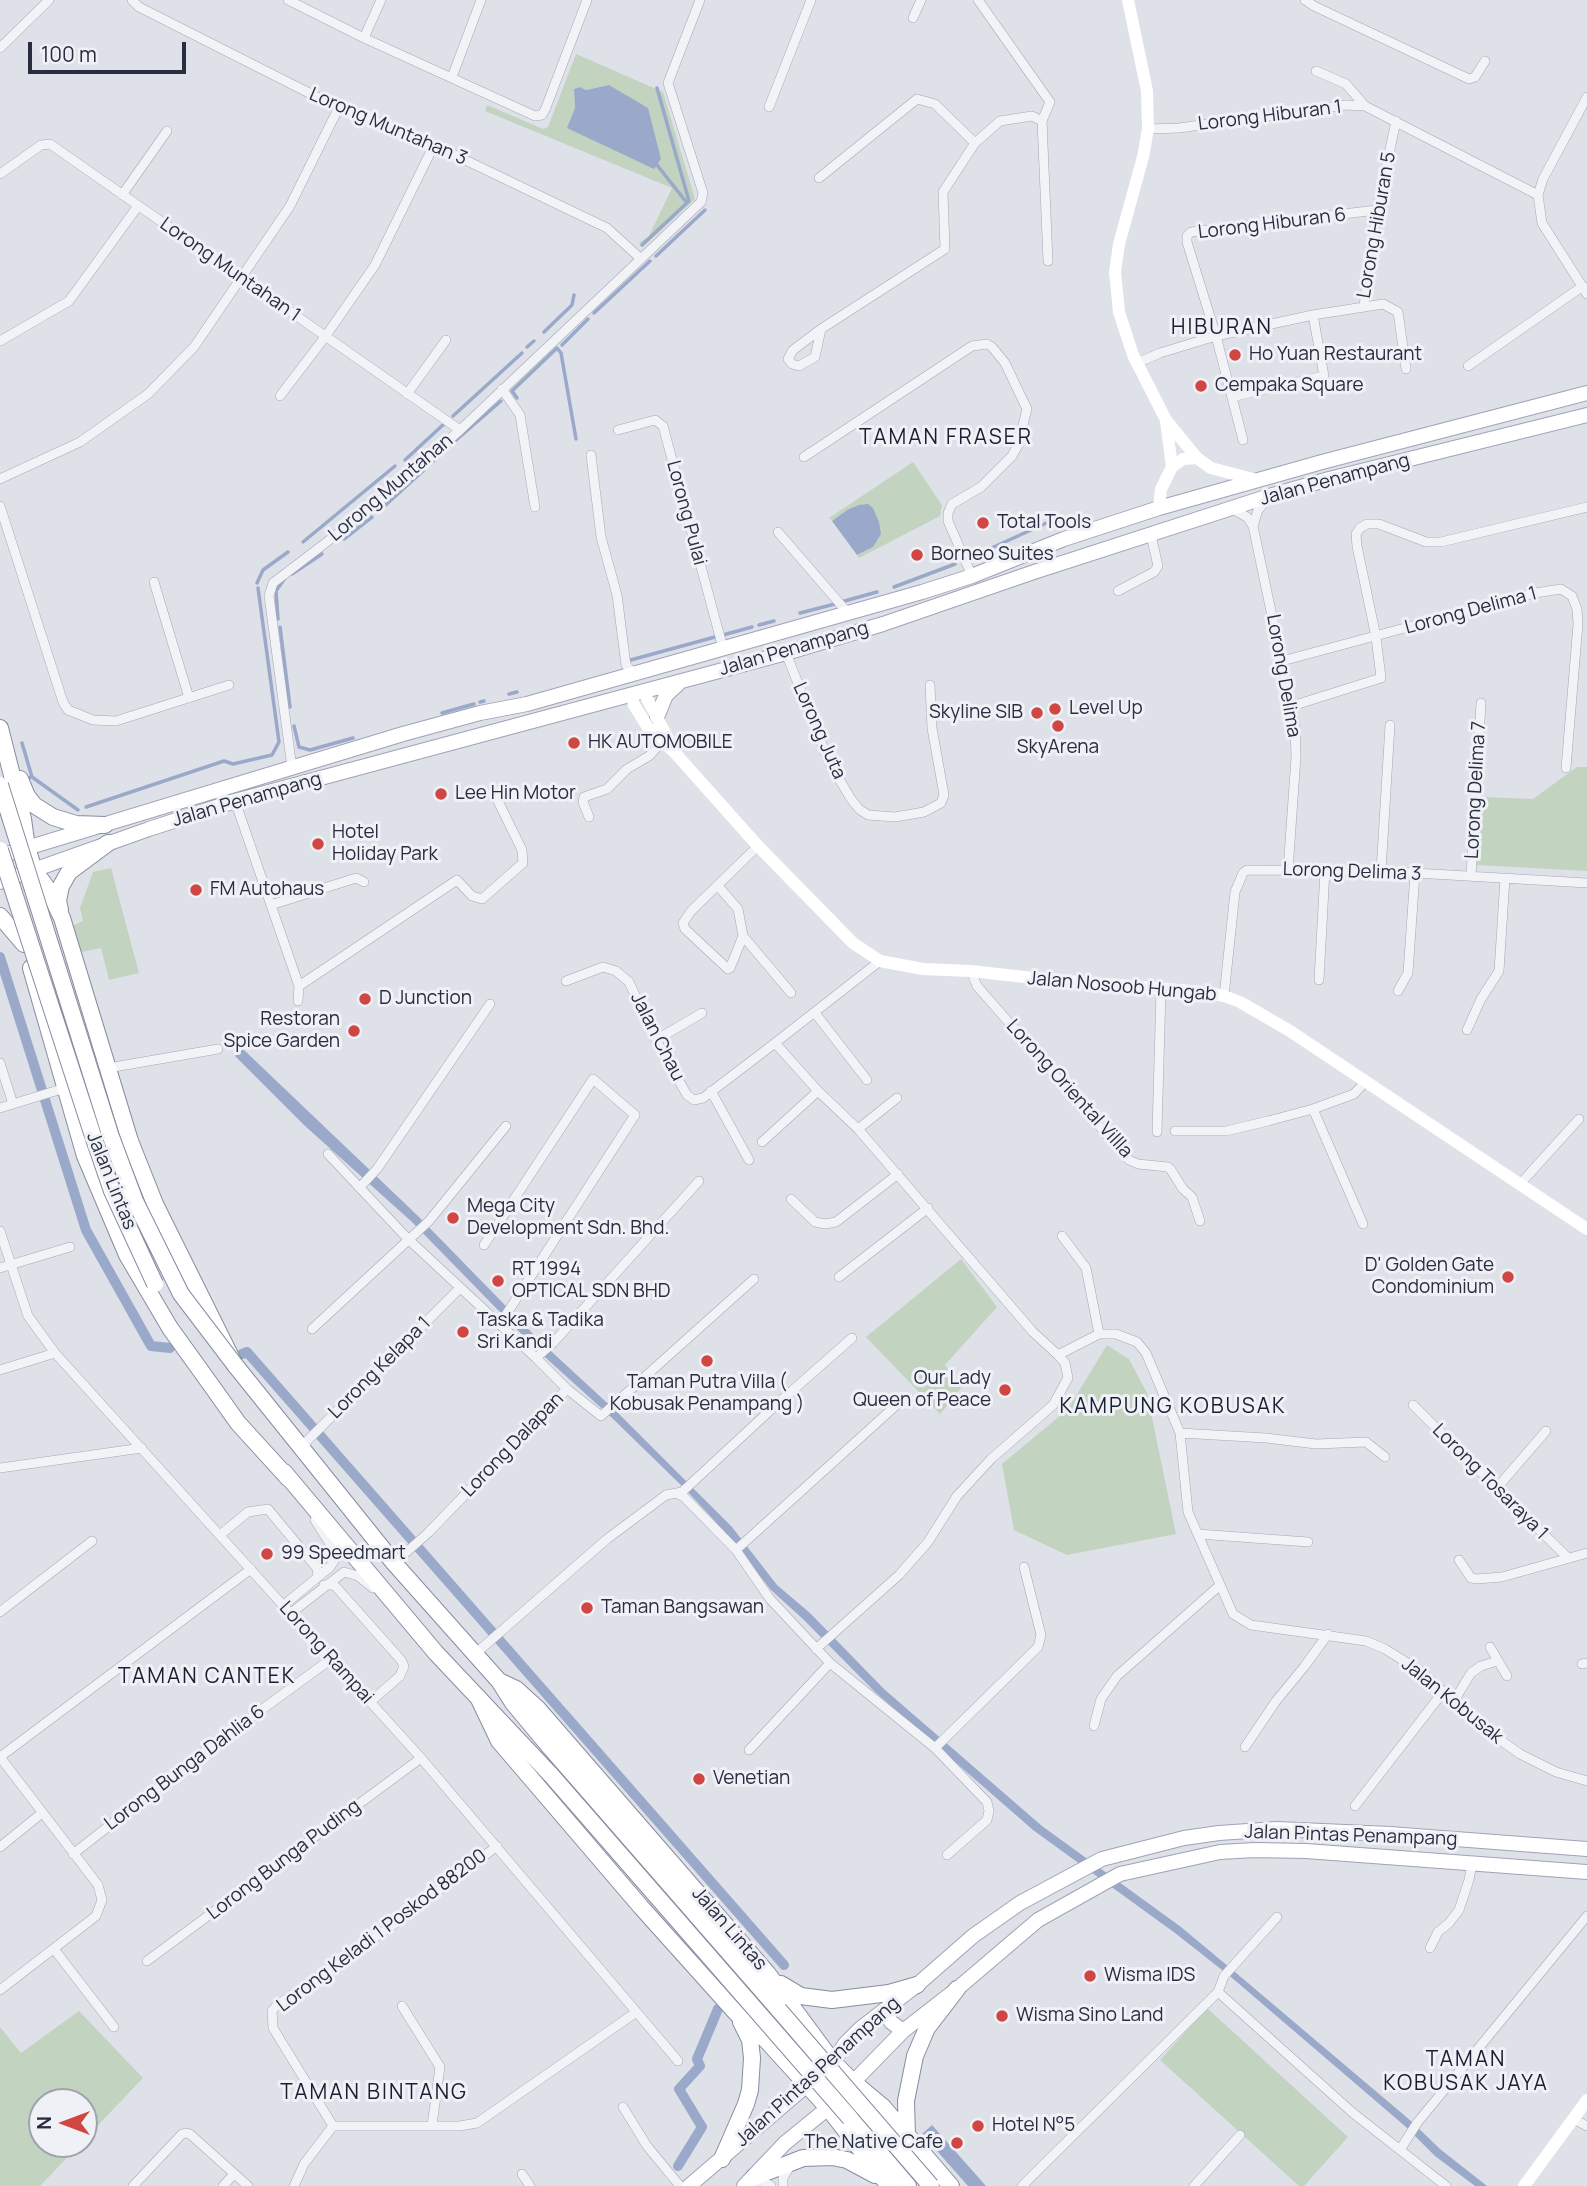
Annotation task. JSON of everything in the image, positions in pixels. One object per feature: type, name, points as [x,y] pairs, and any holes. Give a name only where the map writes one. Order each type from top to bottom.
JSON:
[{"type":"highway","name":"Jalan Lintas","points":[[0,728],[5,745],[8,787],[110,1134],[135,1201],[181,1294],[238,1369],[481,1648],[513,1703],[549,1746],[832,2067],[931,2186]]},
{"type":"highway","points":[[5,745],[27,796],[34,805],[53,817],[76,824],[105,825]]},
{"type":"highway","name":"Jalan Lintas","points":[[8,787],[23,819],[27,848],[34,870],[49,891],[62,918],[130,1141],[155,1204],[238,1369]]},
{"type":"highway","points":[[0,817],[6,812],[8,787]]},
{"type":"highway","points":[[62,918],[58,901],[61,886],[69,872],[107,843]]},
{"type":"highway","name":"Jalan Lintas","points":[[0,850],[112,1191],[155,1284],[198,1361],[238,1423],[289,1479],[436,1653],[551,1775],[813,2085],[851,2140],[888,2186]]},
{"type":"highway","name":"Jalan Lintas","points":[[1,877],[22,936],[85,1156],[115,1230],[170,1328],[198,1361]]},
{"type":"highway","points":[[22,936],[19,916],[33,900],[41,899],[62,918]]},
{"type":"highway","points":[[0,916],[22,936]]},
{"type":"highway","name":"Jalan Lintas","points":[[499,1681],[516,1689],[538,1709],[768,1974],[798,2012],[832,2067],[883,2107],[951,2186]]},
{"type":"highway","name":"Jalan Lintas","points":[[478,1697],[499,1741],[641,1907],[737,2014],[813,2085]]},
{"type":"highway","points":[[768,1974],[786,1989],[801,1996],[826,2000],[862,1998],[916,1985]]},
{"type":"highway","points":[[908,2136],[906,2101],[915,2056],[927,2028],[957,1989]]},
{"type":"highway","points":[[766,2040],[789,2051],[804,2049],[808,2045],[808,2029],[798,2012]]},
{"type":"highway","points":[[722,2159],[751,2090],[750,2040],[737,2014]]},
{"type":"highway","points":[[813,2085],[850,2118],[908,2186]]},
{"type":"highway","points":[[851,2140],[849,2109],[854,2105],[868,2103],[894,2119]]},
{"type":"highway","points":[[747,2183],[803,2158],[832,2157],[847,2160],[870,2171],[888,2186]]},
{"type":"main road","points":[[1128,0],[1147,91],[1148,129],[1119,244],[1115,272],[1119,312],[1137,363],[1166,421],[1197,458],[1212,468],[1257,480]]},
{"type":"main road","name":"Jalan Penampang","points":[[636,687],[650,669],[972,576],[1054,543],[1159,508],[1587,393]]},
{"type":"main road","name":"Jalan Penampang","points":[[1,877],[34,870],[235,801],[636,687],[685,679],[883,624],[1269,496],[1587,415]]},
{"type":"main road","points":[[1496,418],[1502,428],[1512,433]]},
{"type":"main road","points":[[1166,421],[1172,467]]},
{"type":"main road","points":[[1177,527],[1166,520],[1159,508],[1161,489],[1172,467],[1183,459],[1197,458]]},
{"type":"main road","points":[[657,717],[666,695],[685,679]]},
{"type":"main road","name":"Jalan Penampang","points":[[0,856],[480,713],[527,704],[599,682],[636,687]]},
{"type":"main road","name":"Jalan Nosoob Hungab","points":[[636,687],[657,717],[676,754]]},
{"type":"main road","name":"Jalan Nosoob Hungab","points":[[636,687],[642,719],[662,742],[853,943],[880,961],[923,968],[1224,996],[1268,1017],[1587,1230]]},
{"type":"main road","name":"Jalan Pintas Penampang","points":[[689,2186],[760,2123],[813,2085],[832,2067],[845,2044],[973,1936],[1048,1887],[1102,1859],[1184,1838],[1277,1829],[1390,1834],[1587,1849]]},
{"type":"main road","name":"Jalan Pintas Penampang","points":[[747,2183],[785,2143],[828,2108],[903,2031],[1038,1920],[1120,1874],[1220,1852],[1255,1850],[1334,1853],[1587,1872]]},
{"type":"main road","points":[[884,2010],[891,2022],[903,2031]]},
{"type":"main road","points":[[1524,2186],[1587,2100]]},
{"type":"street","points":[[0,48],[48,0]]},
{"type":"street","name":"Lorong Muntahan 3","points":[[132,0],[139,6],[339,107],[433,145],[607,228],[640,258]]},
{"type":"street","points":[[288,0],[535,116],[542,115],[587,0]]},
{"type":"street","points":[[365,38],[382,0]]},
{"type":"street","points":[[452,77],[481,0]]},
{"type":"street","name":"Lorong Muntahan","points":[[292,768],[269,596],[273,583],[370,509],[460,430],[696,208],[703,198],[668,83],[700,0]]},
{"type":"street","points":[[769,107],[811,0]]},
{"type":"street","points":[[913,18],[921,0]]},
{"type":"street","points":[[978,0],[1050,102],[1042,121],[1048,261]]},
{"type":"street","points":[[1310,3],[1326,0]]},
{"type":"street","points":[[1310,3],[1469,79],[1475,77],[1485,61]]},
{"type":"street","points":[[1316,71],[1346,84],[1365,106]]},
{"type":"street","points":[[1468,366],[1586,291],[1542,223],[1538,195],[1543,179],[1587,97]]},
{"type":"street","points":[[819,178],[916,99],[935,104],[975,143]]},
{"type":"street","name":"Lorong Hiburan 1","points":[[1148,129],[1179,128],[1346,105],[1365,106],[1538,195]]},
{"type":"street","points":[[0,479],[80,442],[148,394],[194,347],[290,206],[339,107]]},
{"type":"street","points":[[821,330],[945,249],[943,192],[975,143],[1000,121],[1032,116],[1042,121]]},
{"type":"street","name":"Lorong Hiburan 5","points":[[1137,363],[1216,336],[1364,306],[1377,210],[1396,121]]},
{"type":"street","points":[[122,195],[167,131]]},
{"type":"street","name":"Lorong Muntahan 1","points":[[0,174],[45,143],[460,430]]},
{"type":"street","points":[[280,396],[375,265],[433,145]]},
{"type":"street","points":[[0,341],[69,301],[138,206]]},
{"type":"street","name":"Lorong Hiburan 6","points":[[1216,336],[1187,242],[1187,236],[1191,232],[1377,210]]},
{"type":"street","points":[[1364,306],[1383,304],[1398,312],[1406,369]]},
{"type":"street","points":[[1232,397],[1324,376],[1313,315]]},
{"type":"street","points":[[1216,336],[1242,440]]},
{"type":"street","points":[[407,394],[446,340]]},
{"type":"street","points":[[804,457],[972,346],[987,344],[992,347],[1005,363],[1027,409],[1022,435],[1012,456],[981,487],[952,504],[948,513],[948,521],[972,576]]},
{"type":"street","points":[[502,389],[520,415],[535,508]]},
{"type":"street","name":"Lorong Pulai","points":[[618,430],[655,420],[663,426],[723,648]]},
{"type":"street","points":[[591,454],[601,537],[619,606],[626,664],[636,687]]},
{"type":"street","points":[[1253,526],[1258,510],[1269,496]]},
{"type":"street","points":[[0,506],[63,702],[68,710],[93,720],[116,721],[229,685]]},
{"type":"street","points":[[1292,706],[1381,678],[1376,636],[1357,546],[1356,534],[1360,528],[1367,524],[1379,524],[1426,542],[1441,542],[1587,506]]},
{"type":"street","points":[[1232,509],[1247,517],[1253,526]]},
{"type":"street","name":"Lorong Delima","points":[[1253,526],[1292,706],[1296,757],[1288,870]]},
{"type":"street","points":[[778,532],[848,613]]},
{"type":"street","points":[[1118,591],[1153,572],[1158,566],[1151,536]]},
{"type":"street","points":[[154,582],[189,698]]},
{"type":"street","name":"Lorong Delima 1","points":[[1282,661],[1551,589],[1567,592],[1572,596],[1577,610],[1578,624],[1566,768]]},
{"type":"street","name":"Lorong Juta","points":[[786,653],[829,762],[851,799],[859,809],[869,815],[895,817],[925,812],[941,803],[944,795],[932,728],[930,685]]},
{"type":"street","name":"Lorong Delima 7","points":[[1471,876],[1481,703]]},
{"type":"street","points":[[1381,871],[1390,725]]},
{"type":"street","points":[[589,817],[583,802],[584,797],[607,789],[627,769],[649,756],[662,742]]},
{"type":"street","points":[[299,986],[457,880],[472,896],[482,899],[523,863],[522,849],[495,795]]},
{"type":"street","points":[[235,801],[299,986],[298,1001]]},
{"type":"street","points":[[743,936],[728,969],[685,929],[684,918],[758,846]]},
{"type":"street","name":"Lorong Delima 3","points":[[1224,996],[1237,883],[1247,870],[1381,871],[1587,883]]},
{"type":"street","points":[[1319,980],[1325,870]]},
{"type":"street","points":[[1398,991],[1408,973],[1415,873]]},
{"type":"street","points":[[271,905],[356,878],[364,882]]},
{"type":"street","points":[[1467,1030],[1481,999],[1499,971],[1505,878]]},
{"type":"street","points":[[718,886],[738,909],[743,936],[791,993]]},
{"type":"street","name":"Jalan Chau","points":[[566,981],[603,967],[616,971],[629,982],[656,1040],[687,1095],[694,1100],[703,1098],[880,961]]},
{"type":"street","name":"Lorong Oriental Villla","points":[[971,971],[977,986],[1121,1152],[1138,1164],[1168,1167],[1171,1170],[1183,1189],[1192,1197],[1200,1221]]},
{"type":"street","points":[[1157,1132],[1161,989]]},
{"type":"street","points":[[363,1184],[377,1169],[490,1004]]},
{"type":"street","points":[[656,1040],[702,1013]]},
{"type":"street","points":[[814,1013],[867,1080]]},
{"type":"street","points":[[775,1043],[818,1091],[858,1129],[1033,1332],[1065,1363],[1068,1378],[1053,1405],[983,1467],[957,1496],[928,1542],[899,1575],[820,1646]]},
{"type":"street","points":[[108,1068],[218,1049]]},
{"type":"street","points":[[0,1063],[13,1104]]},
{"type":"street","points":[[484,1245],[593,1079],[635,1115],[501,1321]]},
{"type":"street","points":[[1175,1131],[1226,1131],[1313,1109],[1354,1094],[1365,1082]]},
{"type":"street","points":[[0,1108],[65,1088]]},
{"type":"street","points":[[711,1091],[749,1160]]},
{"type":"street","points":[[762,1142],[818,1091]]},
{"type":"street","points":[[858,1129],[897,1098]]},
{"type":"street","points":[[1313,1109],[1363,1224]]},
{"type":"street","points":[[1520,1184],[1579,1119]]},
{"type":"street","points":[[312,1329],[429,1221],[506,1126]]},
{"type":"street","name":"Lorong Dalapan","points":[[328,1154],[363,1184],[408,1239],[460,1288],[501,1321],[567,1389],[428,1533],[400,1557]]},
{"type":"street","points":[[791,1199],[815,1222],[836,1222],[898,1174]]},
{"type":"street","points":[[536,1358],[553,1343],[699,1181]]},
{"type":"street","points":[[839,1277],[928,1208]]},
{"type":"street","name":"Lorong Rampai","points":[[0,1231],[28,1316],[55,1353],[421,1758],[678,2061]]},
{"type":"street","points":[[1058,1355],[1099,1334],[1086,1268],[1062,1236]]},
{"type":"street","points":[[0,1268],[70,1247]]},
{"type":"street","points":[[567,1389],[601,1416],[754,1279]]},
{"type":"street","name":"Lorong Kelapa 1","points":[[305,1444],[460,1288]]},
{"type":"street","name":"Jalan Kobusak","points":[[1099,1334],[1116,1334],[1137,1342],[1146,1353],[1180,1433],[1188,1512],[1233,1614],[1251,1625],[1328,1634],[1366,1641],[1385,1649],[1422,1672],[1482,1727],[1520,1754],[1556,1772],[1587,1780]]},
{"type":"street","points":[[481,1648],[607,1539],[666,1495],[680,1493],[852,1338]]},
{"type":"street","points":[[0,1370],[55,1353]]},
{"type":"street","points":[[736,1550],[902,1400]]},
{"type":"street","name":"Lorong Tosaraya 1","points":[[1413,1405],[1568,1558]]},
{"type":"street","points":[[1496,1489],[1546,1432]]},
{"type":"street","points":[[1180,1433],[1316,1444],[1366,1442],[1385,1457]]},
{"type":"street","points":[[0,1468],[142,1448]]},
{"type":"street","points":[[680,1493],[736,1550],[770,1600],[820,1646],[830,1663],[938,1745],[987,1802],[988,1820],[947,1855]]},
{"type":"street","points":[[284,1605],[330,1567],[335,1554],[306,1501]]},
{"type":"street","points":[[220,1535],[248,1511],[268,1509],[317,1568],[318,1576]]},
{"type":"street","points":[[1198,1534],[1308,1542]]},
{"type":"street","points":[[0,1612],[92,1541]]},
{"type":"street","points":[[1458,1560],[1471,1578],[1502,1577],[1587,1553]]},
{"type":"street","points":[[938,1745],[1032,1654],[1041,1642],[1024,1567]]},
{"type":"street","points":[[0,1990],[96,1916],[102,1900],[98,1885],[0,1757],[251,1569]]},
{"type":"street","points":[[291,1613],[344,1572],[358,1576],[423,1635]]},
{"type":"street","points":[[324,1585],[336,1587],[401,1660],[404,1667],[400,1675],[370,1702]]},
{"type":"street","points":[[1094,1726],[1101,1699],[1117,1676],[1219,1586]]},
{"type":"street","points":[[1245,1747],[1276,1701],[1328,1634]]},
{"type":"street","points":[[1490,1647],[1507,1676]]},
{"type":"street","name":"Lorong Bunga Dahlia 6","points":[[73,1854],[201,1754],[331,1659]]},
{"type":"street","points":[[1454,1701],[1471,1673],[1480,1666],[1497,1661]]},
{"type":"street","points":[[749,1750],[830,1663]]},
{"type":"street","points":[[1355,1806],[1443,1692]]},
{"type":"street","name":"Lorong Bunga Puding","points":[[147,1961],[421,1758]]},
{"type":"street","points":[[0,1847],[42,1814]]},
{"type":"street","name":"Lorong Keladi 1 Poskod 88200","points":[[333,2126],[272,2028],[272,2011],[400,1920],[497,1846]]},
{"type":"street","points":[[1430,1948],[1438,1932],[1459,1910],[1472,1864]]},
{"type":"street","points":[[1400,2150],[1408,2134],[1587,1916]]},
{"type":"street","points":[[1022,2186],[1218,1992],[1224,1976],[1277,1917]]},
{"type":"street","points":[[54,1949],[114,2027]]},
{"type":"street","points":[[1218,1992],[1353,2113],[1446,2186]]},
{"type":"street","points":[[402,2006],[440,2067],[432,2125]]},
{"type":"street","points":[[294,2186],[304,2164],[333,2126],[460,2126],[477,2123],[635,2013]]},
{"type":"street","points":[[623,2107],[648,2146],[680,2186]]},
{"type":"street","points":[[1573,2119],[1587,2126]]},
{"type":"street","points":[[133,2186],[182,2134],[186,2133],[248,2186]]},
{"type":"street","points":[[1209,2186],[1198,2182],[1240,2135]]},
{"type":"street","points":[[783,2186],[786,2169],[803,2158]]},
{"type":"street","points":[[223,2186],[234,2174]]},
{"type":"street","points":[[522,2174],[530,2186]]},
{"type":"street","points":[[747,2183],[756,2181],[771,2186]]},
{"type":"green space","points":[[576,54],[663,92],[695,199],[643,247],[639,243],[649,236],[672,188],[485,111],[487,105],[543,129],[548,127]],"holes":[[[609,85],[648,109],[568,128],[575,108],[574,89],[580,87],[586,90]]]},
{"type":"green space","points":[[913,462],[942,505],[940,516],[859,558],[857,555],[873,547],[847,510],[832,521],[829,518]]},
{"type":"green space","points":[[1577,767],[1587,767],[1587,871],[1477,865],[1482,797],[1533,799]]},
{"type":"green space","points":[[111,868],[139,973],[109,980],[101,948],[78,953],[72,926],[83,921],[80,908],[93,872]]},
{"type":"green space","points":[[961,1259],[997,1307],[945,1365],[961,1388],[940,1414],[866,1337]]},
{"type":"green space","points":[[1107,1345],[1129,1359],[1147,1393],[1176,1534],[1067,1555],[1014,1530],[1002,1464],[1068,1409]]},
{"type":"green space","points":[[1207,2008],[1348,2137],[1304,2186],[1299,2186],[1160,2060]]},
{"type":"green space","points":[[79,2011],[143,2078],[98,2125],[98,2088],[28,2088],[28,2158],[67,2158],[40,2186],[0,2186],[0,2027],[21,2053]]},
{"type":"water","points":[[609,85],[648,108],[661,159],[654,169],[567,128],[575,108],[574,89],[580,87],[586,90]]},
{"type":"water","points":[[868,504],[873,508],[881,534],[873,547],[857,555],[832,521],[847,510]]},
{"type":"water","points":[[243,1049],[418,1216],[540,1341],[617,1412],[732,1527],[777,1585],[810,1613],[884,1689],[1042,1826],[1181,1927],[1411,2121],[1440,2149],[1487,2186],[1475,2186],[1435,2156],[1406,2127],[1231,1977],[1033,1830],[875,1692],[771,1590],[725,1532],[686,1490],[535,1348],[412,1222],[304,1125],[235,1056]]},
{"type":"water","points":[[932,2125],[986,2186],[968,2186],[922,2134]]},
{"type":"waterway","points":[[642,245],[689,201],[657,88]]},
{"type":"waterway","points":[[657,165],[687,203]]},
{"type":"waterway","points":[[656,256],[705,210]]},
{"type":"waterway","points":[[594,313],[650,261]]},
{"type":"waterway","points":[[544,332],[572,305],[574,295]]},
{"type":"waterway","points":[[562,345],[588,319]]},
{"type":"waterway","points":[[527,347],[534,341]]},
{"type":"waterway","points":[[517,398],[512,391],[557,348],[561,353],[576,439]]},
{"type":"waterway","points":[[453,416],[522,353]]},
{"type":"waterway","points":[[448,447],[501,401]]},
{"type":"waterway","points":[[405,460],[445,423]]},
{"type":"waterway","points":[[430,464],[439,456]]},
{"type":"waterway","points":[[303,542],[395,466]]},
{"type":"waterway","points":[[379,511],[424,470]]},
{"type":"waterway","points":[[344,539],[372,517]]},
{"type":"waterway","points":[[974,556],[1053,520]]},
{"type":"waterway","points":[[257,583],[263,570],[288,552]]},
{"type":"waterway","points":[[292,574],[322,554]]},
{"type":"waterway","points":[[894,587],[955,564]]},
{"type":"waterway","points":[[278,619],[276,591],[285,578]]},
{"type":"waterway","points":[[86,807],[224,761],[233,764],[272,755],[279,742],[258,588]]},
{"type":"waterway","points":[[841,602],[877,592]]},
{"type":"waterway","points":[[800,613],[835,604]]},
{"type":"waterway","points":[[759,625],[774,621]]},
{"type":"waterway","points":[[280,627],[290,707]]},
{"type":"waterway","points":[[723,635],[752,627]]},
{"type":"waterway","points":[[627,661],[715,637]]},
{"type":"waterway","points":[[509,694],[517,692]]},
{"type":"waterway","points":[[480,702],[484,701]]},
{"type":"waterway","points":[[442,713],[474,704]]},
{"type":"waterway","points":[[294,726],[299,747],[310,750],[353,738]]},
{"type":"waterway","points":[[22,743],[32,777]]},
{"type":"waterway","points":[[25,779],[32,777],[78,810]]},
{"type":"waterway","points":[[0,957],[86,1230],[151,1346],[170,1348]]},
{"type":"waterway","points":[[242,1354],[247,1352],[784,1965]]},
{"type":"waterway","points":[[678,2166],[702,2127],[679,2089],[700,2066],[697,2059],[718,2009]]},
{"type":"place","name":"Ho Yuan Restaurant","points":[[1235,355]]},
{"type":"place","name":"Cempaka Square","points":[[1201,386]]},
{"type":"place","name":"Total Tools","points":[[983,523]]},
{"type":"place","name":"Borneo Suites","points":[[917,555]]},
{"type":"place","name":"Level Up","points":[[1055,709]]},
{"type":"place","name":"Skyline SIB","points":[[1037,713]]},
{"type":"place","name":"SkyArena","points":[[1058,726]]},
{"type":"place","name":"HK AUTOMOBILE","points":[[574,743]]},
{"type":"place","name":"Lee Hin Motor","points":[[441,794]]},
{"type":"place","name":"Hotel Holiday Park","points":[[318,844]]},
{"type":"place","name":"FM Autohaus","points":[[196,890]]},
{"type":"place","name":"D Junction","points":[[365,999]]},
{"type":"place","name":"Restoran Spice Garden","points":[[354,1031]]},
{"type":"place","name":"Mega City Development Sdn. Bhd.","points":[[453,1218]]},
{"type":"place","name":"D' Golden Gate Condominium","points":[[1508,1277]]},
{"type":"place","name":"RT 1994 OPTICAL SDN BHD","points":[[498,1281]]},
{"type":"place","name":"Taska & Tadika Sri Kandi","points":[[463,1332]]},
{"type":"place","name":"Taman Putra Villa ( Kobusak Penampang )","points":[[707,1361]]},
{"type":"place","name":"Our Lady Queen of Peace","points":[[1005,1390]]},
{"type":"place","name":"99 Speedmart","points":[[267,1554]]},
{"type":"place","name":"Taman Bangsawan","points":[[587,1608]]},
{"type":"place","name":"Venetian","points":[[699,1779]]},
{"type":"place","name":"Wisma IDS","points":[[1090,1976]]},
{"type":"place","name":"Wisma Sino Land","points":[[1002,2016]]},
{"type":"place","name":"Hotel N°5","points":[[978,2126]]},
{"type":"place","name":"The Native Cafe","points":[[957,2143]]},
{"type":"district","name":"HIBURAN","points":[[1222,328]]},
{"type":"district","name":"TAMAN FRASER","points":[[946,438]]},
{"type":"district","name":"KAMPUNG KOBUSAK","points":[[1173,1407]]},
{"type":"district","name":"TAMAN CANTEK","points":[[207,1677]]},
{"type":"district","name":"TAMAN KOBUSAK JAYA","points":[[1466,2072]]},
{"type":"district","name":"TAMAN BINTANG","points":[[374,2093]]}]
